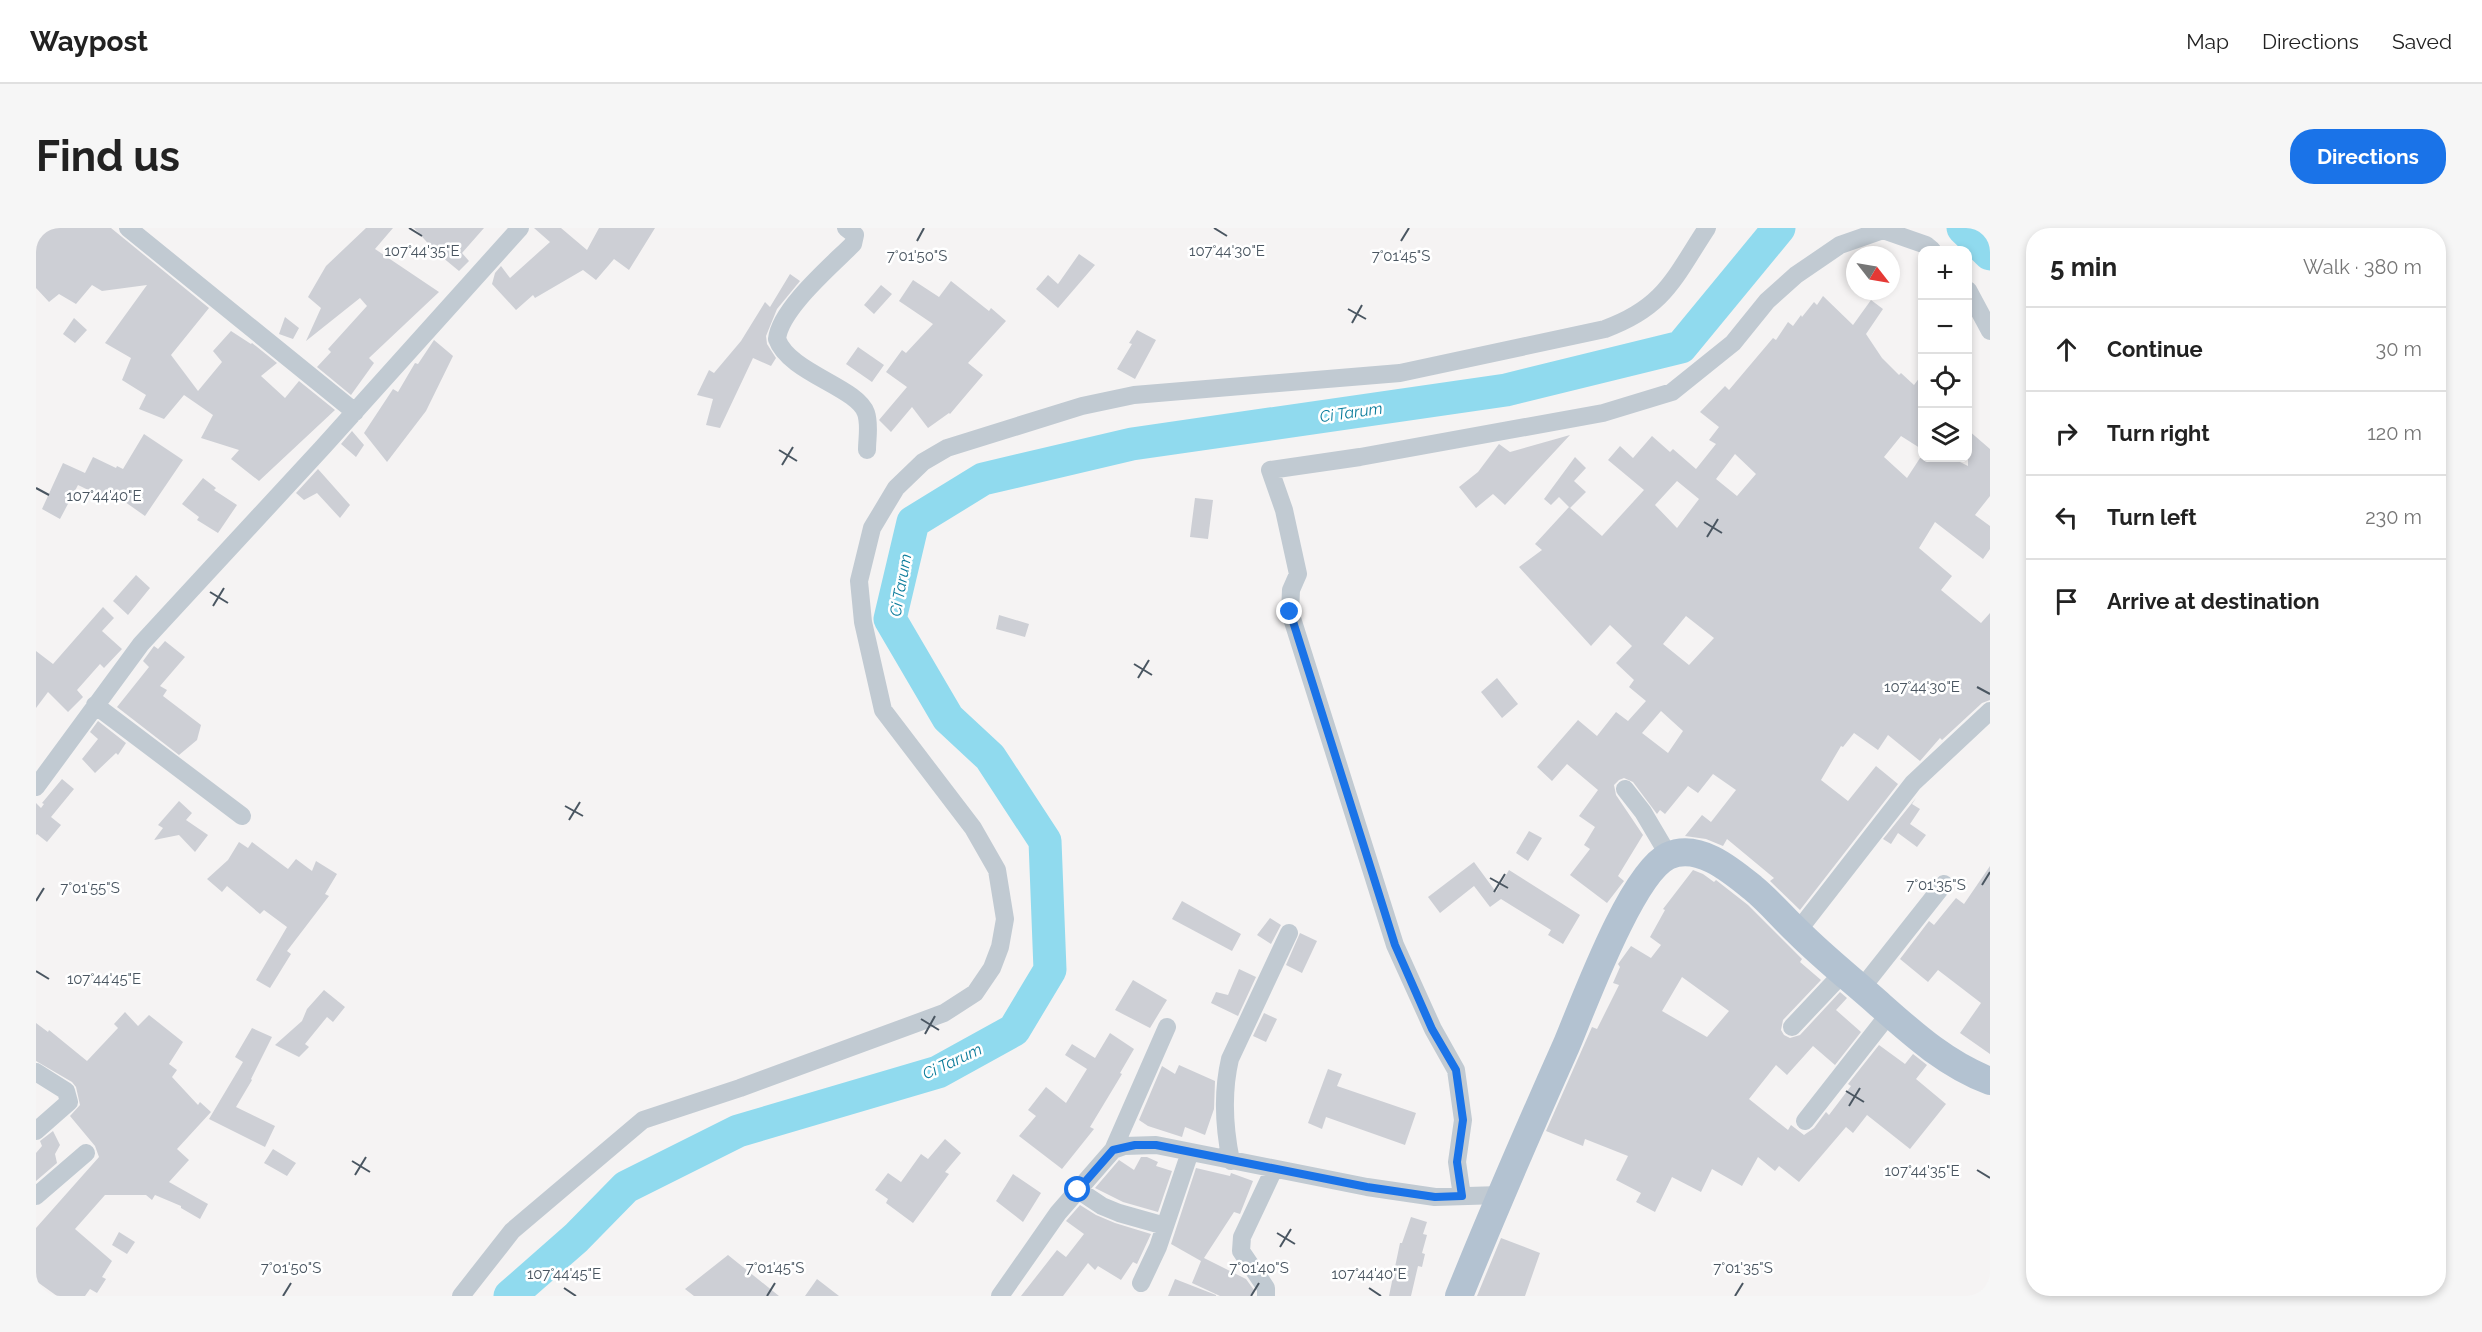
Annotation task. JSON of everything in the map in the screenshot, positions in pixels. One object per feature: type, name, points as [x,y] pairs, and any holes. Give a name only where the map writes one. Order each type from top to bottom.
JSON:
[{"type":"main road","points":[[1459,1296],[1598,967],[1633,897],[1660,861],[1669,856],[1690,853],[1709,858],[1755,889],[1797,932],[1939,1055],[1963,1071],[1990,1081]]},
{"type":"street","points":[[128,228],[355,412]]},
{"type":"street","points":[[36,787],[141,644],[355,412],[520,228]]},
{"type":"street","points":[[846,228],[855,235],[854,244],[816,280],[782,320],[777,339],[784,354],[850,396],[865,410],[868,422],[867,450]]},
{"type":"street","points":[[461,1296],[512,1231],[643,1120],[741,1088],[944,1013],[975,993],[992,968],[1000,947],[1005,919],[997,870],[973,828],[883,710],[863,622],[859,581],[872,528],[896,488],[923,462],[946,448],[1082,406],[1134,395],[1400,373],[1605,329],[1629,320],[1659,300],[1707,228]]},
{"type":"street","points":[[1462,1196],[1457,1162],[1463,1120],[1456,1070],[1432,1029],[1395,945],[1290,612],[1291,590],[1298,574],[1284,510],[1270,470],[1360,457],[1603,412],[1672,392],[1733,343],[1767,301],[1796,275],[1840,245],[1883,230],[1927,246]]},
{"type":"street","points":[[1972,297],[1990,331]]},
{"type":"street","points":[[95,705],[242,816]]},
{"type":"street","points":[[1797,932],[1913,783],[1990,711]]},
{"type":"street","points":[[1625,789],[1643,812],[1669,856]]},
{"type":"street","points":[[1792,1027],[1852,981],[1944,884]]},
{"type":"street","points":[[1231,1161],[1226,1137],[1225,1104],[1226,1077],[1230,1059],[1289,933]]},
{"type":"street","points":[[1805,1121],[1889,1014]]},
{"type":"street","points":[[1000,1296],[1058,1213],[1113,1150],[1167,1027]]},
{"type":"street","points":[[36,1072],[66,1091],[69,1097],[66,1107],[36,1131]]},
{"type":"street","points":[[1113,1150],[1135,1145],[1156,1145],[1231,1161],[1435,1197],[1500,1195]]},
{"type":"street","points":[[1141,1283],[1166,1226],[1190,1152]]},
{"type":"street","points":[[36,1196],[86,1153]]},
{"type":"street","points":[[1266,1296],[1266,1287],[1241,1251],[1241,1245],[1242,1237],[1274,1169]]},
{"type":"street","points":[[1078,1190],[1102,1206],[1119,1213],[1166,1226]]},
{"type":"building","points":[[36,228],[111,228],[209,308],[171,355],[198,391],[222,362],[213,351],[231,331],[252,343],[277,363],[261,376],[285,398],[299,381],[335,410],[259,481],[231,459],[239,450],[201,438],[213,415],[184,395],[164,419],[139,409],[146,395],[122,380],[131,358],[105,343],[147,285],[102,291],[92,285],[76,304],[59,294],[49,302],[36,288]]},
{"type":"building","points":[[366,228],[393,228],[375,249],[439,292],[369,358],[374,363],[351,395],[317,367],[331,352],[328,349],[367,306],[360,298],[306,341],[321,308],[308,297],[326,266]]},
{"type":"building","points":[[414,228],[484,228],[462,253],[469,261],[459,271],[436,252]]},
{"type":"building","points":[[534,228],[561,228],[587,250],[599,228],[655,228],[629,270],[614,259],[596,280],[583,270],[535,298],[533,295],[516,310],[492,284],[495,273],[501,266],[510,278],[550,242]]},
{"type":"building","points":[[1079,254],[1095,265],[1058,308],[1036,289],[1048,275],[1058,284]]},
{"type":"building","points":[[790,274],[800,281],[777,309],[766,336],[767,344],[776,358],[771,366],[753,358],[720,428],[706,425],[713,399],[697,395],[709,370],[714,373],[741,341],[765,302],[770,307]]},
{"type":"building","points":[[913,280],[939,297],[951,281],[989,311],[991,308],[1006,321],[968,363],[983,375],[950,414],[928,428],[912,407],[891,432],[879,420],[907,387],[886,372],[902,350],[906,353],[933,324],[899,301]]},
{"type":"building","points":[[881,285],[892,294],[874,314],[864,305]]},
{"type":"building","points":[[1823,296],[1853,325],[1871,300],[1883,309],[1866,334],[1882,358],[1899,375],[1901,373],[1914,385],[1918,380],[1918,447],[1901,436],[1884,457],[1907,478],[1918,461],[1960,462],[1968,466],[1968,462],[1972,462],[1972,433],[1990,449],[1990,496],[1975,515],[1990,526],[1990,549],[1983,559],[1935,522],[1919,548],[1952,576],[1941,590],[1981,623],[1990,613],[1990,700],[1982,703],[1942,740],[1940,738],[1920,761],[1888,735],[1878,750],[1854,733],[1843,747],[1841,746],[1821,780],[1848,801],[1876,766],[1898,784],[1800,910],[1770,881],[1774,878],[1727,839],[1723,846],[1706,839],[1685,836],[1702,815],[1711,822],[1736,790],[1713,774],[1698,793],[1688,786],[1665,814],[1660,810],[1657,814],[1633,782],[1624,778],[1619,780],[1614,785],[1616,795],[1643,835],[1618,876],[1624,881],[1607,903],[1570,875],[1590,849],[1584,845],[1595,827],[1579,816],[1598,790],[1567,764],[1552,781],[1537,767],[1578,720],[1597,736],[1616,712],[1628,721],[1646,701],[1629,687],[1634,680],[1616,663],[1632,646],[1610,625],[1591,646],[1519,567],[1542,550],[1535,544],[1569,507],[1602,536],[1644,490],[1608,460],[1620,446],[1633,458],[1652,436],[1670,452],[1673,449],[1696,469],[1716,444],[1709,440],[1719,427],[1700,412],[1725,386],[1729,390],[1773,338],[1776,340],[1788,322],[1793,326],[1814,302],[1817,305]],"holes":[[[1735,454],[1756,474],[1737,496],[1716,479]],[[1677,481],[1699,499],[1677,528],[1655,505]],[[1686,616],[1714,638],[1689,665],[1663,644]],[[1661,711],[1683,731],[1668,753],[1642,733]]]},
{"type":"building","points":[[285,317],[299,328],[293,339],[279,334]]},
{"type":"building","points":[[74,318],[87,330],[75,343],[63,334]]},
{"type":"building","points":[[1137,330],[1156,340],[1135,379],[1117,369],[1132,344],[1129,343]]},
{"type":"building","points":[[434,340],[453,356],[426,411],[387,462],[364,433],[393,389],[398,392],[415,363],[418,364]]},
{"type":"building","points":[[858,347],[884,365],[872,382],[846,364]]},
{"type":"building","points":[[352,431],[364,445],[356,457],[341,444]]},
{"type":"building","points":[[144,434],[183,460],[145,516],[118,497],[115,503],[78,485],[60,519],[42,509],[63,463],[85,473],[93,457],[123,469]]},
{"type":"building","points":[[1570,435],[1505,505],[1493,494],[1476,508],[1459,487],[1478,472],[1499,444],[1510,452]]},
{"type":"building","points":[[1575,457],[1586,468],[1574,481],[1586,492],[1570,508],[1559,497],[1551,505],[1544,499]]},
{"type":"building","points":[[318,469],[350,505],[340,518],[317,493],[304,500],[296,493]]},
{"type":"building","points":[[203,478],[216,488],[214,490],[237,505],[218,533],[197,520],[199,517],[182,504]]},
{"type":"building","points":[[1195,498],[1213,500],[1208,539],[1190,537]]},
{"type":"building","points":[[136,575],[150,588],[128,615],[113,601]]},
{"type":"building","points":[[103,607],[114,618],[102,631],[122,649],[104,668],[100,664],[77,690],[83,697],[68,712],[48,692],[36,708],[36,651],[53,664]]},
{"type":"building","points":[[999,615],[1029,624],[1025,637],[996,629]]},
{"type":"building","points":[[165,641],[185,657],[160,686],[167,690],[163,696],[201,725],[197,740],[179,755],[117,707],[149,667],[143,661],[154,646],[158,649]]},
{"type":"building","points":[[1497,678],[1518,704],[1502,718],[1481,692]]},
{"type":"building","points":[[98,721],[126,743],[118,755],[116,753],[95,773],[82,759],[98,739],[90,732]]},
{"type":"building","points":[[62,779],[74,789],[51,817],[61,825],[47,842],[36,835],[36,803],[41,808],[44,804],[42,803]]},
{"type":"building","points":[[1916,798],[1912,804],[1920,809],[1910,824],[1926,835],[1917,847],[1898,833],[1891,844],[1883,839]]},
{"type":"building","points":[[179,801],[192,813],[186,820],[208,835],[195,852],[179,835],[154,840],[163,828],[158,825]]},
{"type":"building","points":[[1529,831],[1542,838],[1528,861],[1516,853]]},
{"type":"building","points":[[239,842],[248,848],[252,842],[288,869],[296,859],[312,871],[316,861],[337,874],[325,894],[329,896],[287,951],[291,954],[270,988],[256,980],[287,927],[264,910],[260,914],[227,886],[222,892],[207,879],[228,860]]},
{"type":"building","points":[[1474,862],[1496,892],[1509,870],[1580,915],[1563,944],[1548,935],[1551,930],[1501,899],[1490,907],[1474,886],[1440,913],[1428,897]]},
{"type":"building","points":[[1990,866],[1990,1054],[1960,1033],[1981,1003],[1938,970],[1928,982],[1900,959],[1929,921],[1934,925],[1956,898],[1964,904]]},
{"type":"building","points":[[1693,870],[1714,882],[1716,880],[1748,905],[1802,959],[1800,962],[1821,980],[1783,1020],[1781,1030],[1790,1038],[1800,1035],[1840,992],[1847,998],[1836,1010],[1861,1032],[1835,1065],[1813,1046],[1787,1075],[1776,1065],[1749,1099],[1788,1130],[1791,1125],[1804,1135],[1814,1128],[1826,1112],[1829,1115],[1851,1086],[1848,1084],[1879,1045],[1905,1064],[1913,1054],[1927,1065],[1916,1079],[1946,1104],[1910,1149],[1867,1115],[1853,1133],[1846,1127],[1799,1182],[1779,1166],[1775,1171],[1758,1157],[1742,1186],[1712,1169],[1701,1192],[1672,1177],[1655,1212],[1636,1202],[1641,1193],[1616,1180],[1628,1156],[1585,1139],[1583,1146],[1546,1131],[1592,1027],[1597,1029],[1619,985],[1613,983],[1620,967],[1618,964],[1631,946],[1651,958],[1661,945],[1650,937],[1665,910],[1663,909]],"holes":[[[1682,977],[1729,1011],[1707,1037],[1662,1011]]]},
{"type":"building","points":[[1182,901],[1241,934],[1232,951],[1172,919]]},
{"type":"building","points":[[1270,918],[1281,925],[1271,944],[1257,935]]},
{"type":"building","points":[[1300,933],[1317,941],[1302,973],[1286,965]]},
{"type":"building","points":[[1239,969],[1256,977],[1238,1016],[1211,1003],[1216,992],[1228,995]]},
{"type":"building","points":[[1133,980],[1167,1000],[1150,1028],[1115,1010]]},
{"type":"building","points":[[324,990],[345,1007],[333,1022],[327,1017],[305,1044],[309,1047],[299,1057],[275,1045],[302,1021],[307,1009]]},
{"type":"building","points":[[125,1012],[138,1026],[149,1015],[183,1042],[169,1064],[177,1070],[172,1077],[198,1105],[200,1102],[211,1112],[177,1149],[189,1160],[169,1182],[208,1204],[200,1219],[181,1206],[155,1195],[152,1200],[146,1195],[105,1195],[75,1229],[112,1261],[102,1277],[106,1279],[97,1293],[90,1289],[85,1296],[57,1296],[36,1281],[36,1228],[99,1157],[95,1146],[70,1116],[80,1105],[76,1087],[72,1082],[36,1061],[36,1023],[48,1032],[49,1030],[87,1061],[118,1028],[114,1024]]},
{"type":"building","points":[[1264,1013],[1277,1019],[1266,1042],[1253,1036]]},
{"type":"building","points":[[252,1028],[272,1037],[252,1080],[236,1107],[275,1126],[265,1147],[209,1119],[243,1062],[235,1057]]},
{"type":"building","points":[[1110,1033],[1134,1049],[1120,1073],[1122,1074],[1090,1127],[1094,1129],[1062,1169],[1019,1136],[1036,1116],[1028,1110],[1046,1087],[1066,1103],[1087,1069],[1065,1055],[1072,1044],[1095,1058]]},
{"type":"building","points":[[1179,1065],[1215,1081],[1214,1109],[1205,1135],[1185,1127],[1182,1137],[1148,1126],[1139,1120],[1162,1066],[1175,1074]]},
{"type":"building","points":[[1328,1069],[1342,1074],[1337,1086],[1416,1113],[1405,1145],[1326,1117],[1322,1129],[1308,1123]]},
{"type":"building","points":[[53,1131],[60,1145],[55,1154],[57,1163],[36,1181],[36,1153],[42,1146],[40,1141]]},
{"type":"building","points":[[945,1139],[961,1153],[945,1172],[949,1174],[913,1223],[886,1203],[888,1199],[875,1190],[888,1173],[901,1182],[921,1154],[928,1159]]},
{"type":"building","points":[[273,1149],[296,1163],[287,1176],[264,1163]]},
{"type":"building","points":[[1141,1157],[1147,1157],[1158,1162],[1156,1166],[1172,1171],[1158,1212],[1123,1202],[1095,1188],[1119,1160],[1134,1170]]},
{"type":"building","points":[[1196,1168],[1230,1176],[1231,1173],[1253,1181],[1240,1214],[1234,1212],[1204,1258],[1246,1279],[1254,1290],[1250,1296],[1220,1296],[1192,1283],[1201,1261],[1171,1244]]},
{"type":"building","points":[[1013,1174],[1041,1193],[1023,1222],[996,1201]]},
{"type":"building","points":[[1080,1205],[1115,1223],[1151,1234],[1137,1264],[1133,1262],[1121,1280],[1098,1266],[1095,1270],[1088,1263],[1063,1296],[1021,1296],[1057,1250],[1066,1257],[1084,1234],[1066,1221]]},
{"type":"building","points":[[1411,1217],[1427,1222],[1423,1234],[1427,1235],[1422,1253],[1425,1254],[1422,1267],[1418,1266],[1411,1296],[1389,1296],[1400,1243],[1402,1243]]},
{"type":"building","points":[[119,1232],[135,1242],[127,1254],[112,1245]]},
{"type":"building","points":[[1501,1238],[1540,1253],[1525,1296],[1477,1296]]},
{"type":"building","points":[[728,1255],[779,1296],[694,1296],[685,1289]]},
{"type":"building","points":[[817,1279],[839,1296],[805,1296]]},
{"type":"building","points":[[1175,1279],[1216,1295],[1216,1296],[1168,1296]]},
{"type":"waterway","name":"Ci Tarum","points":[[510,1296],[576,1238],[626,1187],[738,1131],[938,1072],[1014,1030],[1050,970],[1045,841],[990,757],[948,718],[890,619],[913,522],[983,479],[1132,444],[1506,390],[1681,347],[1779,228]]},
{"type":"waterway","name":"Ci Tarum","points":[[1963,228],[1990,254]]},
{"type":"route","points":[[1078,1190],[1113,1150],[1124,1146],[1156,1145],[1367,1187],[1435,1197],[1462,1196],[1457,1162],[1463,1120],[1456,1070],[1432,1029],[1395,945],[1290,612]]}]
